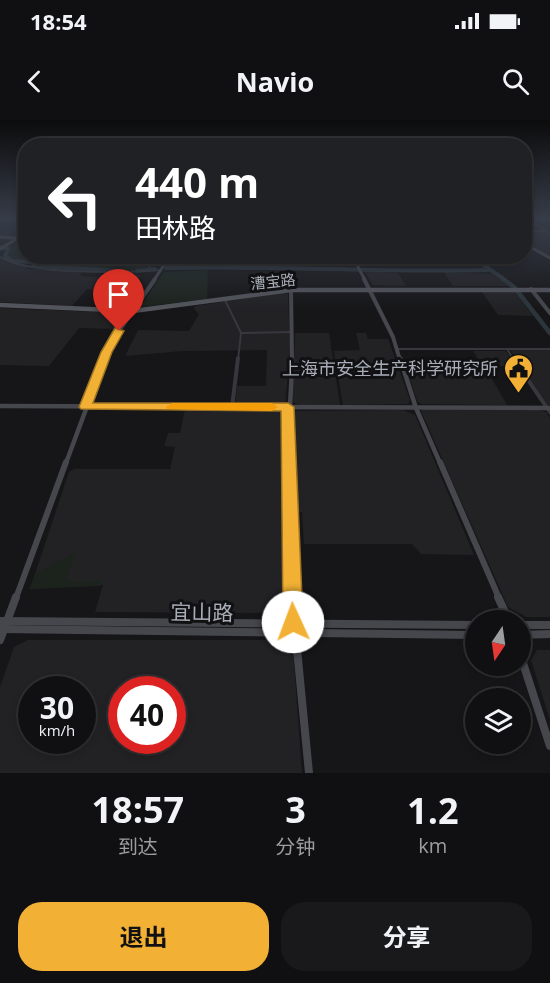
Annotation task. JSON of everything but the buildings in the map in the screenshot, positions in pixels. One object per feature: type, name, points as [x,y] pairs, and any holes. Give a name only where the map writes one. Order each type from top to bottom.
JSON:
[{"type":"main road","points":[[535,249],[550,258]]},
{"type":"main road","points":[[0,640],[4,621],[107,352],[164,264]]},
{"type":"main road","points":[[358,264],[397,349],[416,408],[503,610]]},
{"type":"main road","points":[[291,289],[291,392],[288,407],[293,622],[297,642],[309,773]]},
{"type":"main road","name":"漕宝路","points":[[0,304],[134,310],[291,289],[550,289]]},
{"type":"main road","points":[[531,289],[550,313]]},
{"type":"main road","points":[[0,406],[549,409]]},
{"type":"main road","name":"宜山路","points":[[4,621],[465,625]]},
{"type":"main road","points":[[531,626],[550,625]]},
{"type":"main road","name":"宜山路","points":[[2,629],[465,635]]},
{"type":"main road","points":[[531,635],[550,634]]},
{"type":"main road","points":[[527,676],[550,746]]},
{"type":"street","points":[[0,257],[9,262],[33,268],[54,267],[86,272],[125,273],[160,271]]},
{"type":"street","points":[[224,298],[241,333],[232,407]]},
{"type":"street","points":[[241,333],[292,332]]},
{"type":"street","points":[[397,349],[550,349]]},
{"type":"street","points":[[507,349],[549,409]]},
{"type":"shaded area","points":[[18,249],[18,261],[12,261],[5,256],[8,250]]},
{"type":"shaded area","points":[[537,249],[550,249],[550,257]]},
{"type":"shaded area","points":[[0,259],[25,266],[28,269],[56,268],[82,273],[80,276],[109,278],[115,273],[134,273],[141,276],[130,291],[87,289],[72,306],[0,302]]},
{"type":"shaded area","points":[[33,264],[150,264],[145,269],[132,271],[34,266]]},
{"type":"shaded area","points":[[167,264],[286,264],[285,266],[165,267]]},
{"type":"shaded area","points":[[208,270],[207,299],[140,307],[164,272]]},
{"type":"shaded area","points":[[364,271],[398,273],[406,286],[373,285]]},
{"type":"shaded area","points":[[444,272],[492,274],[509,286],[453,286]]},
{"type":"shaded area","points":[[482,292],[515,292],[533,316],[498,315]]},
{"type":"shaded area","points":[[288,294],[290,350],[285,405],[235,405],[237,386],[266,386],[267,350],[182,351],[125,356],[138,330],[189,331],[199,314],[194,309],[195,306]]},
{"type":"shaded area","points":[[0,308],[126,313],[126,315],[117,329],[79,328],[49,366],[0,365]]},
{"type":"shaded area","points":[[295,333],[329,333],[340,405],[298,405],[293,402]]},
{"type":"shaded area","points":[[356,333],[366,333],[368,339],[388,339],[410,400],[408,404],[343,405],[334,351],[360,350]]},
{"type":"shaded area","points":[[510,350],[550,350],[550,405],[548,405]]},
{"type":"shaded area","points":[[473,351],[506,351],[517,366],[483,366]]},
{"type":"shaded area","points":[[485,367],[507,405],[421,404],[417,401],[408,373],[452,368]]},
{"type":"shaded area","points":[[185,409],[276,410],[281,412],[287,601],[277,613],[95,612],[103,585],[30,589],[69,472],[74,469],[170,469],[175,447],[164,446],[168,433],[180,433]]},
{"type":"shaded area","points":[[424,409],[540,410],[546,412],[550,418],[550,617],[531,617],[531,610],[513,610],[508,607],[421,411]]},
{"type":"shaded area","points":[[403,410],[415,415],[474,555],[421,554],[412,544],[304,544],[302,512],[293,512],[290,413],[296,411]]},
{"type":"shaded area","points":[[76,552],[66,581],[102,581],[100,586],[30,589],[35,574]]},
{"type":"shaded area","points":[[28,640],[283,640],[293,650],[302,773],[0,773],[0,687],[14,647]]},
{"type":"shaded area","points":[[537,650],[550,650],[550,720],[531,660]]},
{"type":"waterway","points":[[8,249],[5,256],[12,261],[18,261]]},
{"type":"waterway","points":[[33,264],[34,266],[120,271]]},
{"type":"waterway","points":[[147,270],[152,264]]},
{"type":"waterway","points":[[482,264],[505,280]]},
{"type":"waterway","points":[[166,268],[489,270]]},
{"type":"waterway","points":[[137,271],[155,269]]},
{"type":"waterway","points":[[503,279],[514,287],[550,333]]},
{"type":"slow traffic","points":[[172,407],[272,407]]},
{"type":"place","name":"上海市安全生产科学研究所","points":[[519,394]]},
{"type":"route","points":[[119,331],[107,352],[85,407],[288,407],[293,622]]}]
